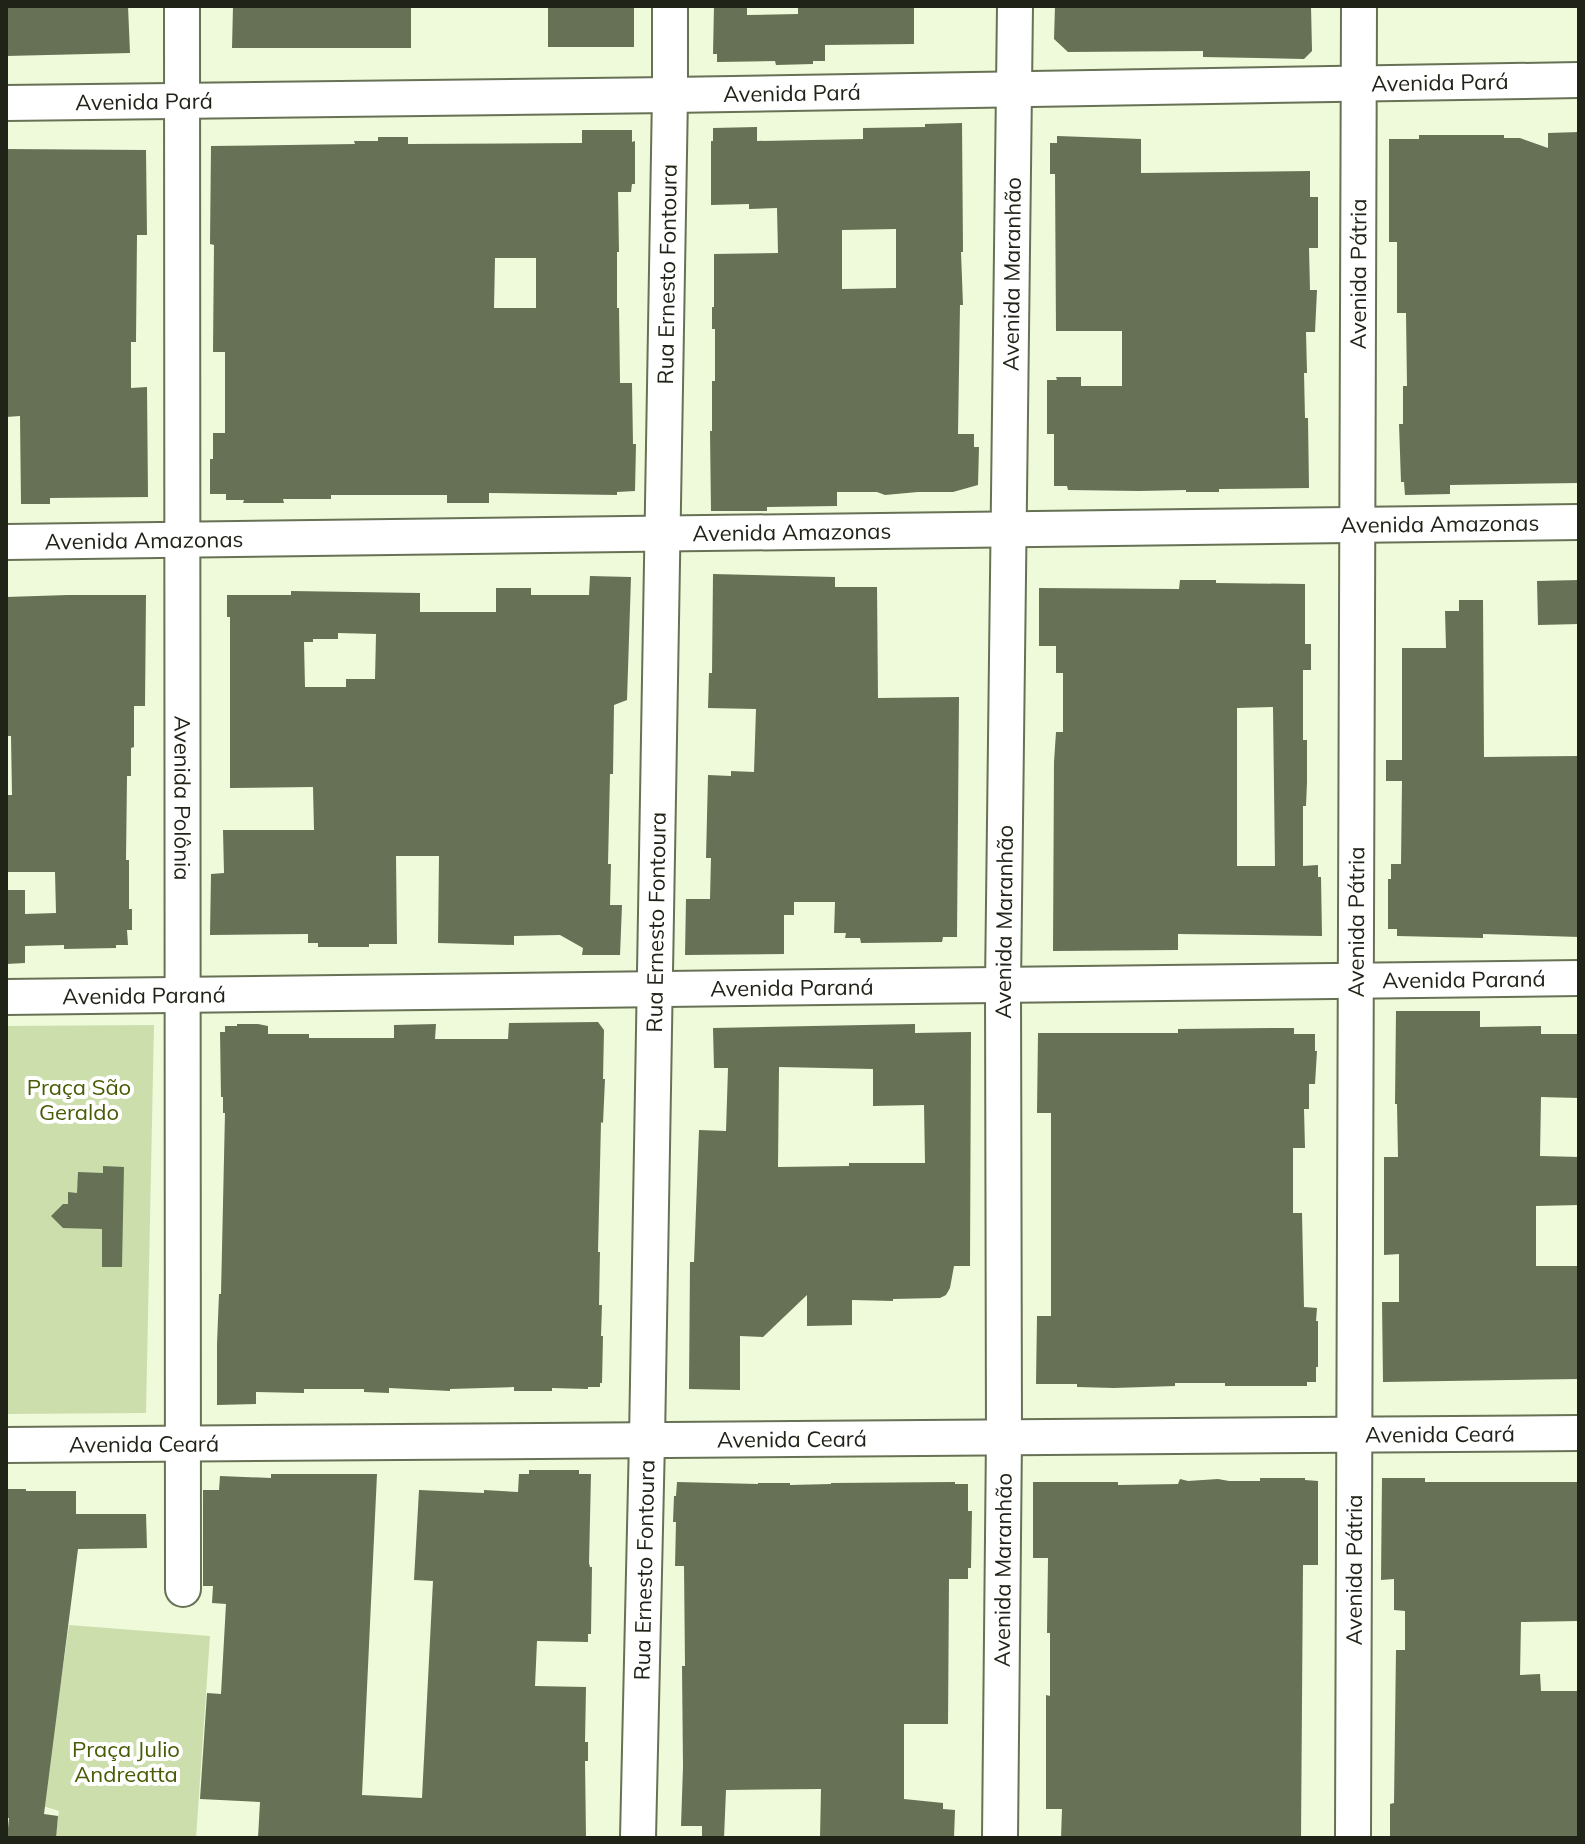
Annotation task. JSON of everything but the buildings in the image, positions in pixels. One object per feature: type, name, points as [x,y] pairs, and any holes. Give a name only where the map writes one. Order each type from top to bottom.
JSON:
[{"type":"street","name":"Avenida Polônia","points":[[182,6],[183,1589]]},
{"type":"street","name":"Rua Ernesto Fontoura","points":[[638,1838],[670,6]]},
{"type":"street","name":"Avenida Maranhão","points":[[1000,1838],[1004,1437],[1003,985],[1015,6]]},
{"type":"street","name":"Avenida Pátria","points":[[1353,1838],[1359,6]]},
{"type":"street","name":"Avenida Pará","points":[[6,103],[1579,80]]},
{"type":"street","name":"Avenida Amazonas","points":[[6,542],[1579,522]]},
{"type":"street","name":"Avenida Paraná","points":[[6,997],[1579,978]]},
{"type":"street","name":"Avenida Ceará","points":[[6,1445],[1579,1433]]},
{"type":"green space","name":"Praça São Geraldo","points":[[154,1025],[146,1413],[6,1414],[6,1026]]},
{"type":"green space","name":"Praça Julio Andreatta","points":[[69,1625],[210,1636],[196,1838],[55,1838],[59,1811],[43,1806]]}]
